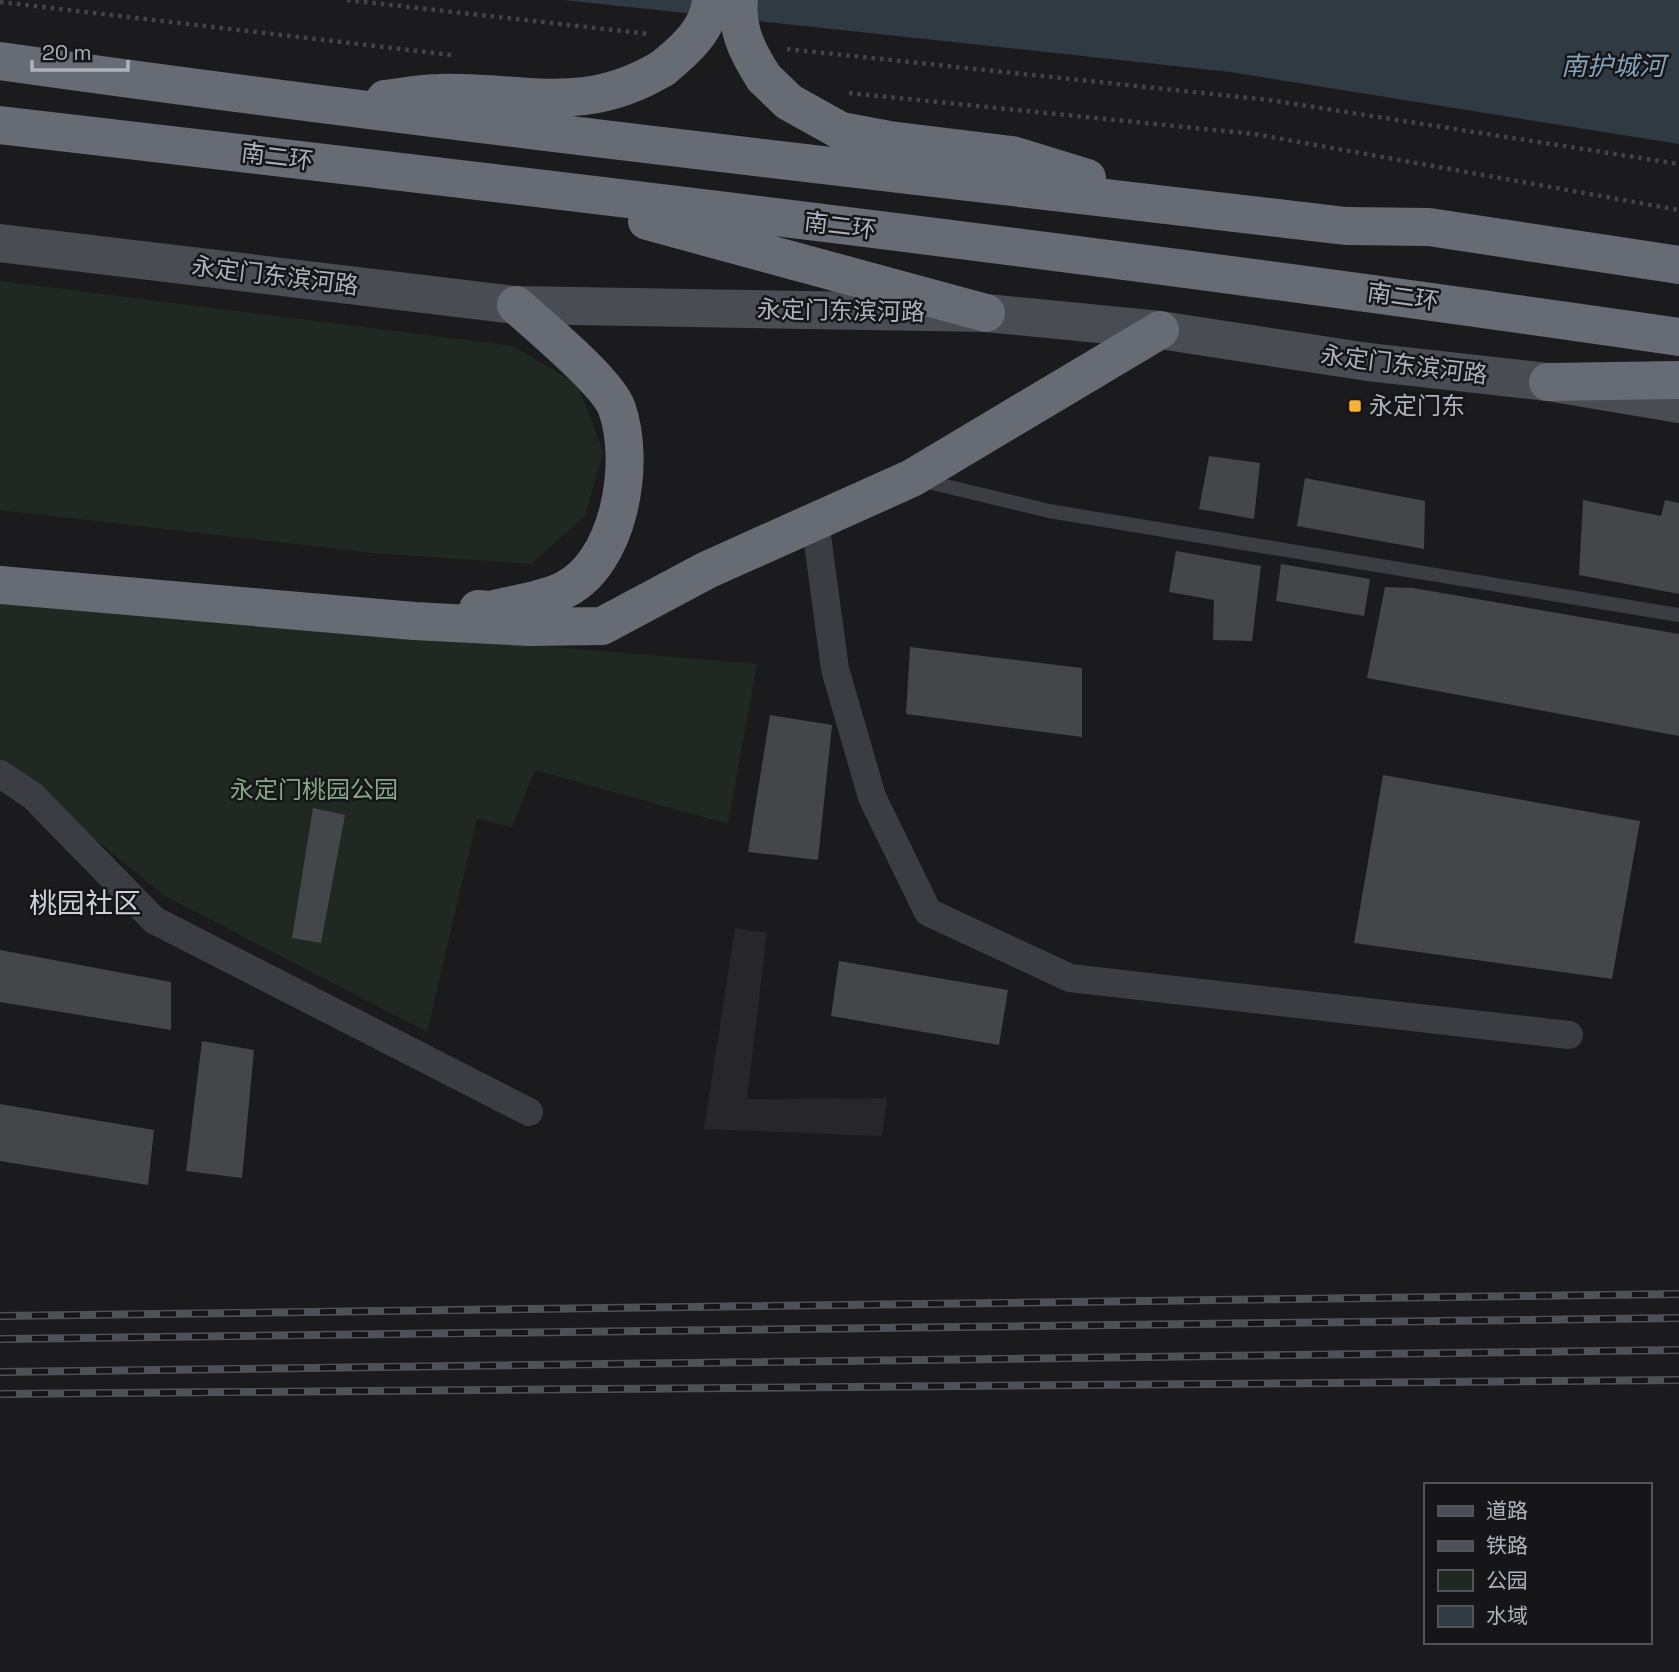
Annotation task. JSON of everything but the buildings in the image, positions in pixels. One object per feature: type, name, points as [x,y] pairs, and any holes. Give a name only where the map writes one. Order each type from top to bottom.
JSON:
[{"type":"highway","points":[[324,107],[438,93],[540,99],[591,96],[635,85],[657,51],[686,48],[710,16],[712,0]]},
{"type":"highway","points":[[739,0],[737,19],[748,54],[769,63],[789,102],[841,131],[889,140],[1012,155],[1172,205]]},
{"type":"highway","points":[[0,61],[324,107],[1346,226],[1429,227],[1679,265]]},
{"type":"highway","name":"南二环","points":[[0,125],[509,184],[1417,299],[1679,337]]},
{"type":"highway","points":[[509,184],[986,313]]},
{"type":"highway","points":[[0,562],[302,595],[489,610],[563,591],[586,574],[608,542],[618,515],[625,459],[617,407],[577,360],[516,305]]},
{"type":"highway","points":[[0,585],[414,621],[529,627],[601,625],[707,570],[912,478],[1160,330]]},
{"type":"highway","points":[[1548,382],[1679,380]]},
{"type":"street","name":"永定门东滨河路","points":[[0,243],[516,305],[986,313],[1160,330],[1368,362],[1548,382],[1679,404]]},
{"type":"street","points":[[815,522],[835,669],[872,797],[929,912],[1070,978],[1569,1035]]},
{"type":"street","points":[[0,774],[33,796],[153,920],[528,1112]]},
{"type":"lane","points":[[912,478],[1049,511],[1679,615]]},
{"type":"path","points":[[347,0],[657,51]]},
{"type":"path","points":[[0,2],[466,57]]},
{"type":"path","points":[[769,63],[1269,100],[1679,164]]},
{"type":"path","points":[[842,92],[1254,134],[1679,210]]},
{"type":"shaded area","points":[[735,928],[767,933],[747,1099],[887,1098],[882,1136],[704,1129]]},
{"type":"green space","points":[[0,281],[513,346],[577,384],[603,452],[585,516],[531,564],[373,553],[0,510]]},
{"type":"green space","name":"永定门桃园公园","points":[[0,601],[757,664],[728,824],[535,770],[512,827],[477,819],[427,1032],[165,896],[0,762]]},
{"type":"water","name":"南护城河","points":[[564,0],[1679,0],[1679,144],[1230,72]]},
{"type":"railway","points":[[0,1316],[1679,1294]]},
{"type":"railway","points":[[0,1339],[1679,1318]]},
{"type":"railway","points":[[0,1372],[1679,1350]]},
{"type":"railway","points":[[0,1394],[1679,1380]]},
{"type":"place","name":"永定门东","points":[[1355,406]]},
{"type":"district","name":"桃园社区","points":[[85,903]]}]
